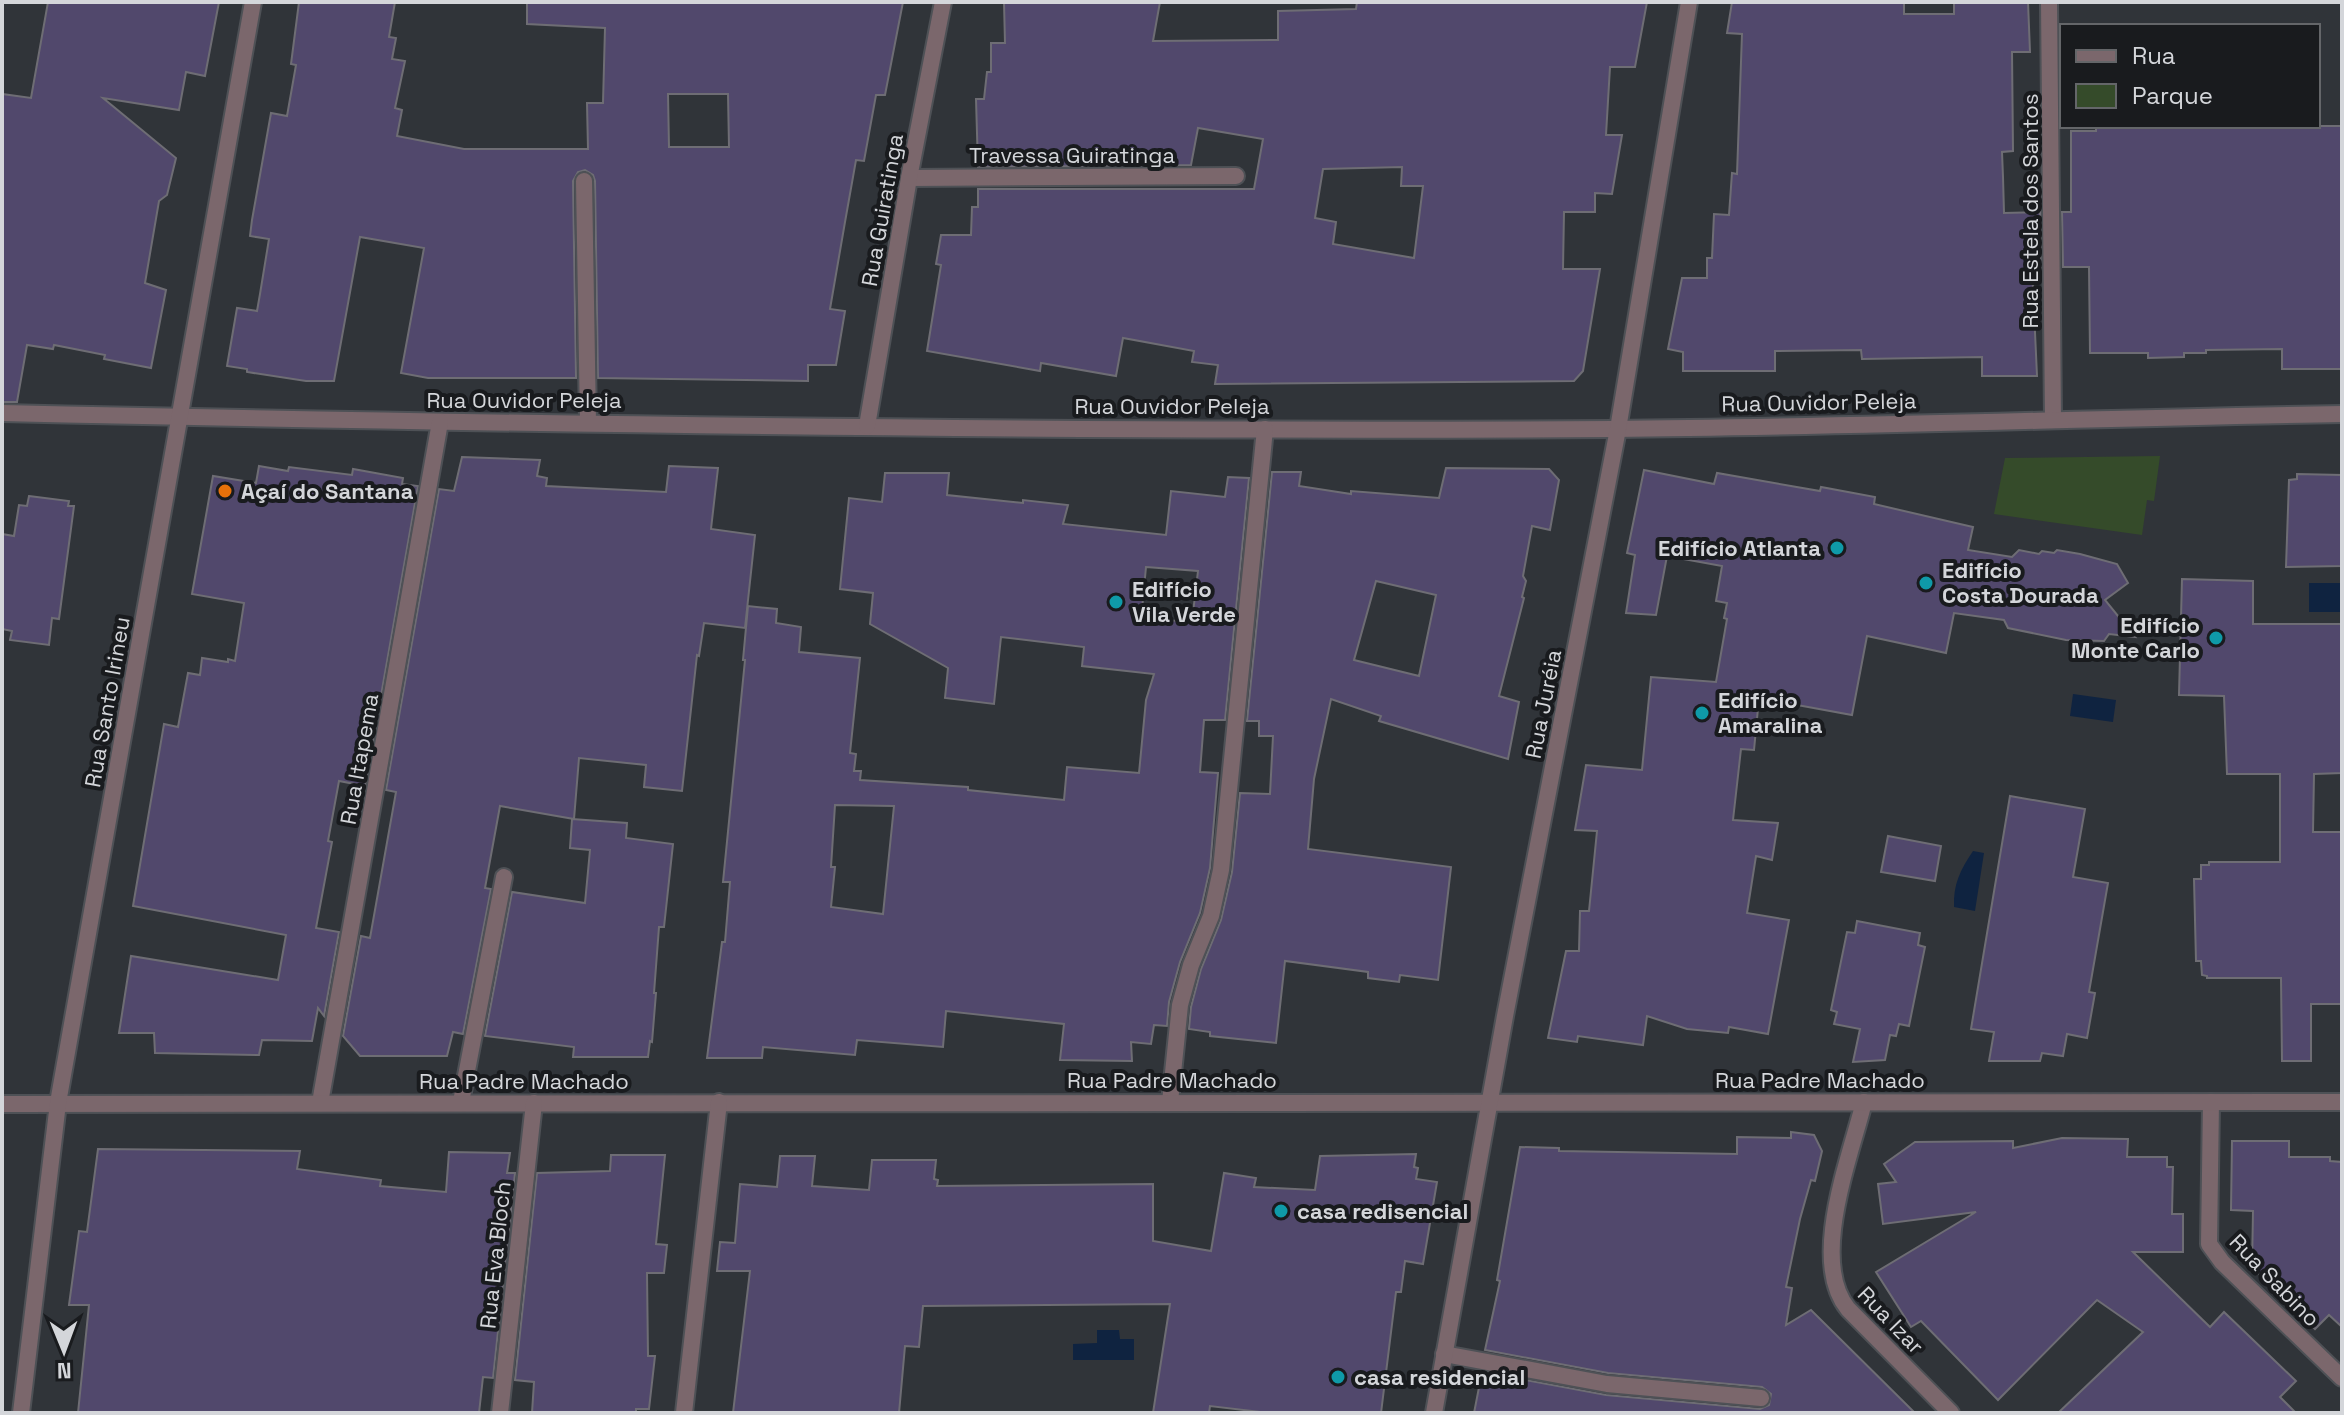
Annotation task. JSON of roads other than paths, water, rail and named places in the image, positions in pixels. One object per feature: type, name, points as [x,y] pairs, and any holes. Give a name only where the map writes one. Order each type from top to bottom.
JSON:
[{"type":"street","name":"Rua Santo Irineu","points":[[21,1413],[58,1103],[253,2]]},
{"type":"street","name":"Rua Guiratinga","points":[[867,426],[909,178],[943,2]]},
{"type":"street","name":"Rua Juréia","points":[[1434,1413],[1618,429],[1689,2]]},
{"type":"street","name":"Rua Estela dos Santos","points":[[2049,2],[2053,419]]},
{"type":"street","name":"Travessa Guiratinga","points":[[909,178],[1236,176]]},
{"type":"street","points":[[584,181],[588,422]]},
{"type":"street","name":"Rua Ouvidor Peleja","points":[[2,413],[440,422],[1265,429],[1618,429],[2342,414]]},
{"type":"street","name":"Rua Itapema","points":[[320,1103],[440,422]]},
{"type":"street","points":[[1170,1102],[1180,1005],[1191,965],[1211,916],[1221,870],[1265,429]]},
{"type":"street","points":[[461,1102],[504,877]]},
{"type":"street","points":[[684,1413],[719,1102]]},
{"type":"street","name":"Rua Izar","points":[[1864,1102],[1835,1217],[1830,1250],[1833,1284],[1848,1309],[1951,1413]]},
{"type":"street","name":"Rua Sabino","points":[[2211,1102],[2209,1244],[2222,1262],[2342,1378]]},
{"type":"street","name":"Rua Padre Machado","points":[[2,1104],[2342,1102]]},
{"type":"street","name":"Rua Eva Bloch","points":[[500,1413],[534,1103]]},
{"type":"street","points":[[1444,1354],[1607,1384],[1761,1398]]},
{"type":"water","points":[[2309,583],[2342,583],[2342,612],[2309,612]]},
{"type":"water","points":[[2073,694],[2116,700],[2113,722],[2070,716]]},
{"type":"water","points":[[1973,851],[1984,853],[1975,911],[1954,907],[1958,878]]},
{"type":"water","points":[[1097,1330],[1119,1330],[1120,1339],[1134,1339],[1134,1360],[1073,1360],[1073,1344],[1097,1343]]},
{"type":"place","name":"Açaí do Santana","points":[[225,491]]},
{"type":"place","name":"Edifício Atlanta","points":[[1837,548]]},
{"type":"place","name":"Edifício Costa Dourada","points":[[1926,583]]},
{"type":"place","name":"Edifício Vila Verde","points":[[1116,602]]},
{"type":"place","name":"Edifício Monte Carlo","points":[[2216,638]]},
{"type":"place","name":"Edifício Amaralina","points":[[1702,713]]},
{"type":"place","name":"casa redisencial","points":[[1281,1211]]},
{"type":"place","name":"casa residencial","points":[[1338,1377]]}]
